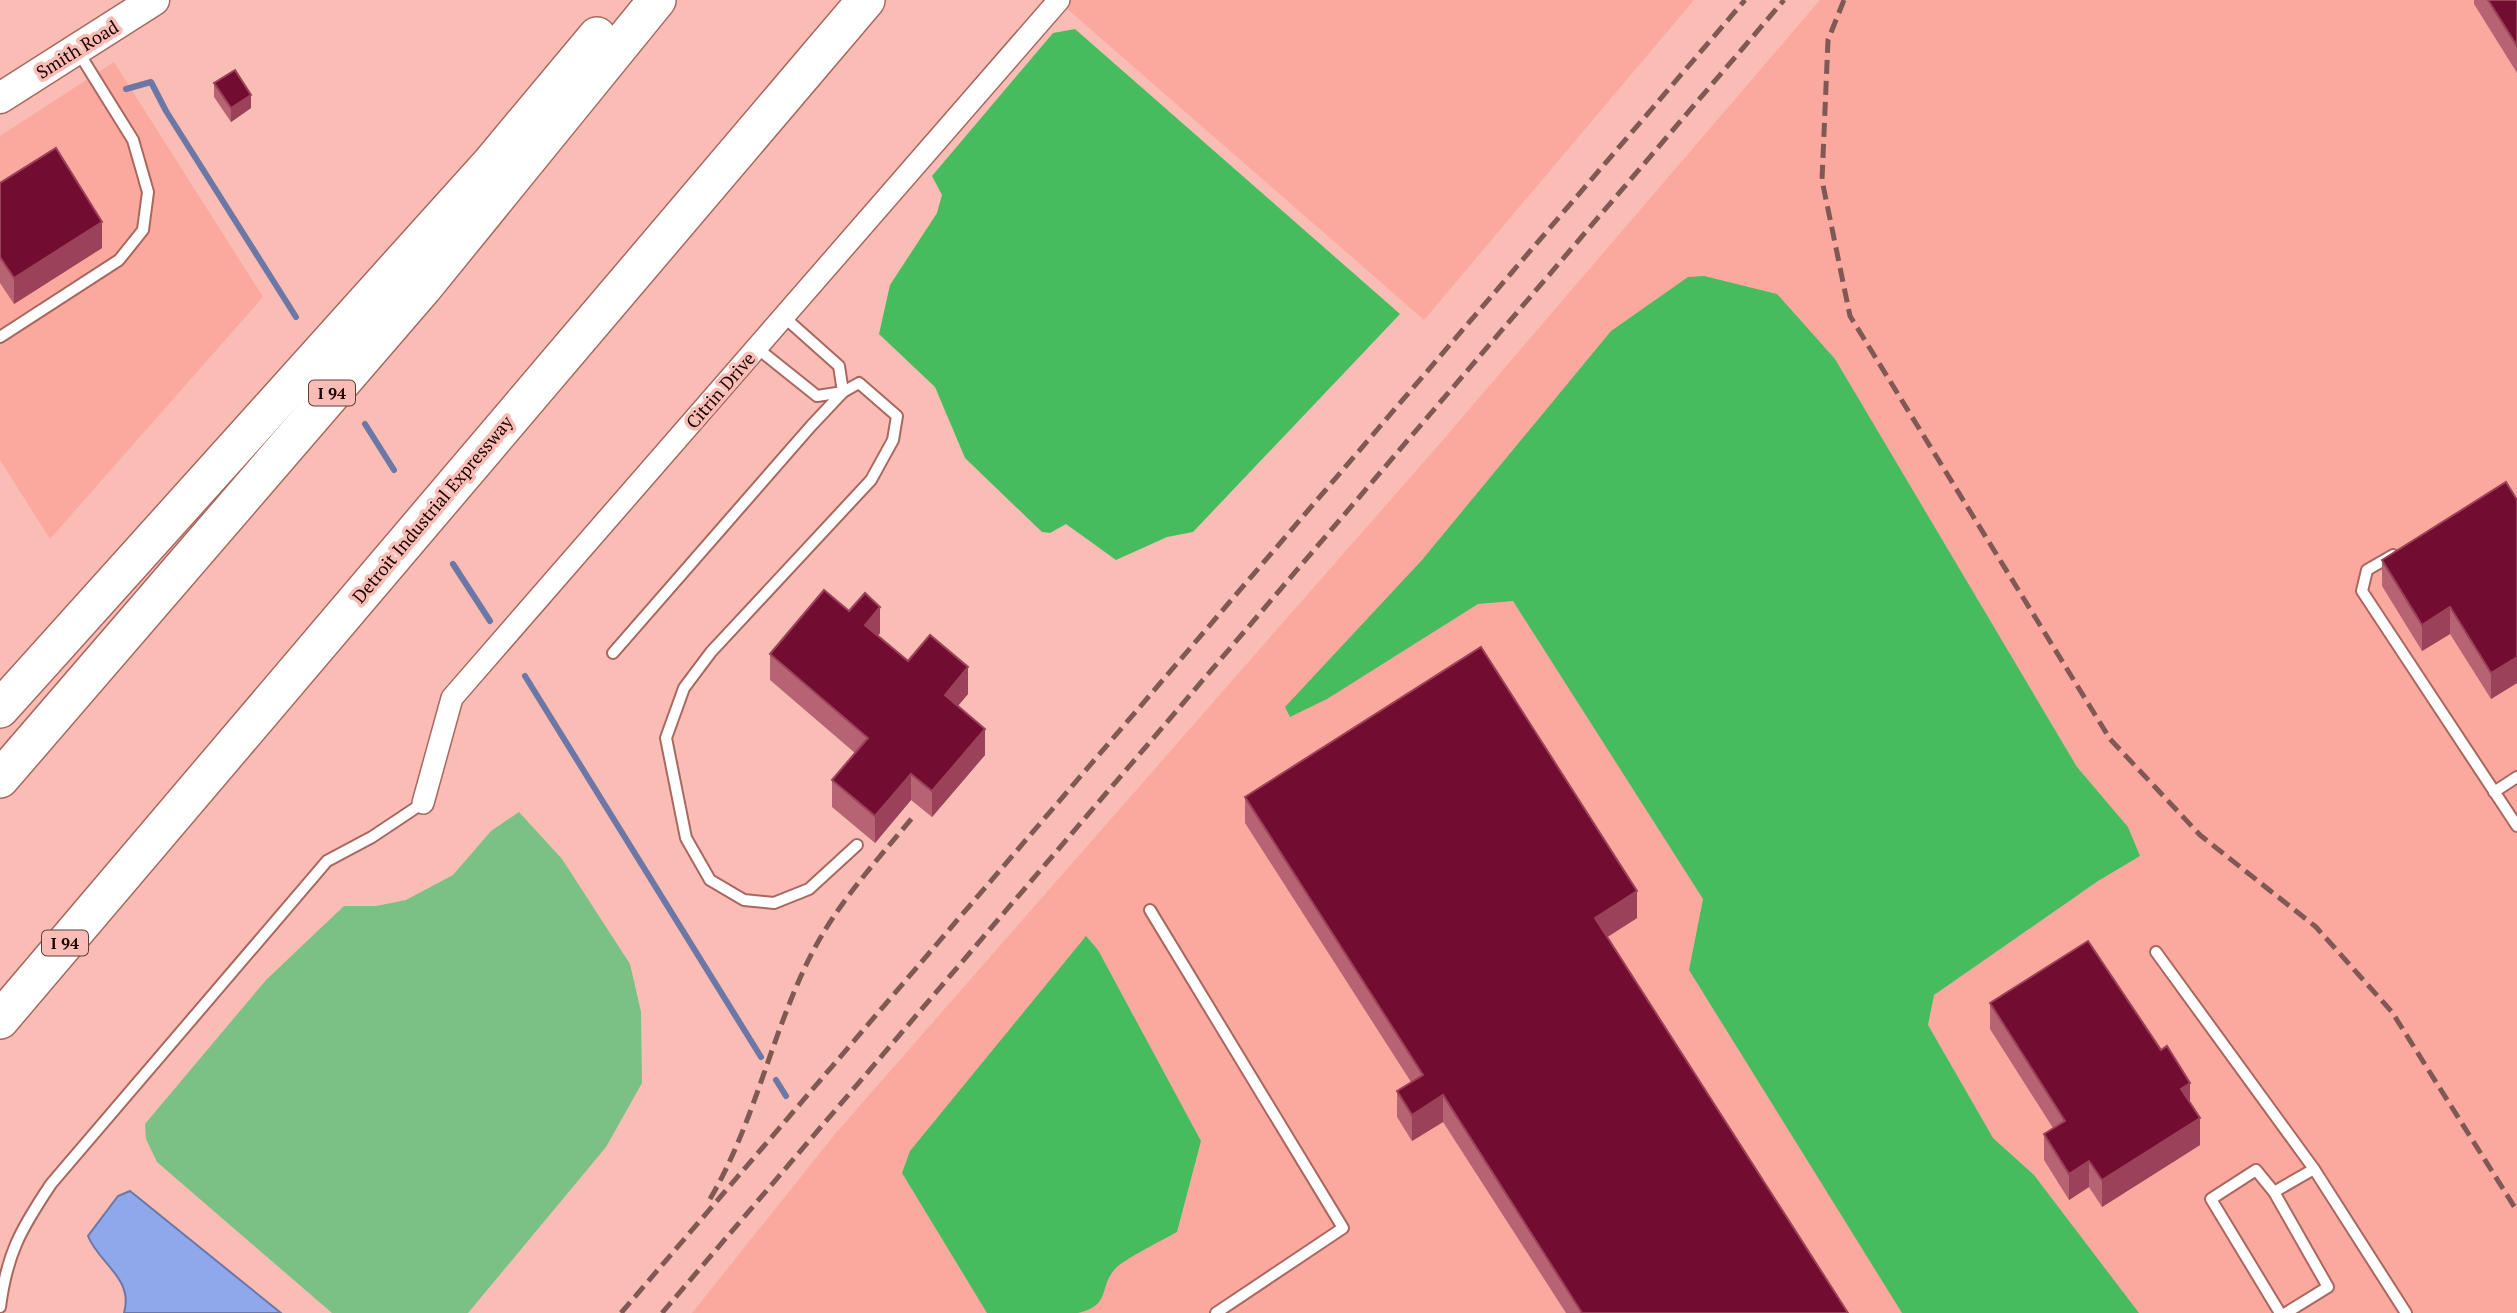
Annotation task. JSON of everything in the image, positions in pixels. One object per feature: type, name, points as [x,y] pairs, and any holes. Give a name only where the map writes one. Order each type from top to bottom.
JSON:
[{"type":"highway","points":[[0,709],[482,173],[627,0]]},
{"type":"highway","name":"I 94","points":[[0,779],[424,288],[657,0]]},
{"type":"highway","name":"Detroit Industrial Expressway","points":[[0,1020],[866,0]]},
{"type":"street","name":"Smith Road","points":[[0,98],[154,0]]},
{"type":"street","name":"Citrin Drive","points":[[423,803],[452,698],[1059,0]]},
{"type":"lane","points":[[0,337],[119,260],[143,230],[148,192],[133,140],[76,49]]},
{"type":"lane","points":[[784,317],[839,366],[843,392]]},
{"type":"lane","points":[[757,348],[817,396],[843,392]]},
{"type":"lane","points":[[613,653],[843,392],[859,383],[897,416],[893,440],[871,480],[704,661],[684,688],[666,738],[686,838],[710,880],[744,900],[774,902],[809,889],[857,845]]},
{"type":"lane","points":[[2401,550],[2367,570],[2362,591],[2517,827]]},
{"type":"lane","points":[[2494,792],[2517,777]]},
{"type":"lane","points":[[0,1307],[5,1269],[25,1223],[51,1184],[327,861],[372,837],[423,803]]},
{"type":"lane","points":[[1150,910],[1343,1228],[1216,1313]]},
{"type":"lane","points":[[2156,952],[2314,1169],[2406,1313]]},
{"type":"lane","points":[[2274,1192],[2314,1169]]},
{"type":"lane","points":[[2280,1313],[2211,1199],[2256,1170],[2274,1192],[2328,1287],[2286,1313]]},
{"type":"shaded area","points":[[1057,0],[1694,0],[1424,320]]},
{"type":"shaded area","points":[[1820,0],[2517,0],[2517,1313],[692,1313],[835,1134],[1442,441]]},
{"type":"shaded area","points":[[114,62],[263,297],[50,539],[0,460],[0,136]]},
{"type":"green space","points":[[1075,29],[1400,314],[1193,532],[1167,537],[1116,560],[1066,524],[1050,533],[1042,532],[965,458],[935,387],[879,334],[890,285],[937,213],[942,195],[932,176],[1053,33]]},
{"type":"green space","points":[[1704,276],[1777,294],[1835,359],[2077,767],[2128,827],[2140,856],[2098,881],[1934,995],[1928,1025],[1993,1138],[2034,1175],[2139,1313],[1902,1313],[1689,970],[1703,899],[1513,601],[1478,604],[1327,699],[1290,717],[1285,707],[1422,560],[1611,331],[1688,277]]},
{"type":"green space","points":[[519,812],[562,859],[630,964],[641,1012],[642,1083],[606,1147],[468,1313],[332,1313],[157,1162],[146,1139],[145,1124],[266,980],[344,906],[376,906],[406,900],[453,875],[491,831]]},
{"type":"green space","points":[[1086,936],[1098,950],[1201,1141],[1177,1232],[1115,1269],[1096,1305],[1078,1313],[987,1313],[902,1173],[910,1151]]},
{"type":"water","points":[[130,1191],[281,1313],[124,1313],[126,1301],[120,1281],[88,1236],[118,1196]]},
{"type":"building","points":[[2488,0],[2517,0],[2517,46]]},
{"type":"building","points":[[235,70],[251,95],[231,108],[214,83]]},
{"type":"building","points":[[56,148],[102,222],[14,278],[0,257],[0,183]]},
{"type":"building","points":[[2506,482],[2517,500],[2517,657],[2491,673],[2450,607],[2422,625],[2382,560]]},
{"type":"building","points":[[824,590],[849,611],[865,593],[880,607],[865,625],[908,661],[930,635],[968,667],[945,695],[985,729],[932,791],[911,774],[875,816],[832,780],[868,738],[770,654]]},
{"type":"building","points":[[1481,647],[1637,891],[1595,918],[1848,1313],[1582,1313],[1443,1095],[1412,1115],[1397,1091],[1423,1075],[1245,797]]},
{"type":"building","points":[[2088,941],[2161,1050],[2167,1046],[2190,1083],[2181,1089],[2200,1118],[2102,1180],[2089,1161],[2069,1174],[2044,1134],[2065,1121],[1990,1003]]},
{"type":"waterway","points":[[126,89],[151,82],[166,111],[296,317]]},
{"type":"waterway","points":[[365,424],[394,470]]},
{"type":"waterway","points":[[453,564],[490,621]]},
{"type":"waterway","points":[[525,676],[761,1057]]},
{"type":"waterway","points":[[776,1080],[786,1096]]},
{"type":"railway","points":[[621,1313],[1745,0]]},
{"type":"railway","points":[[662,1313],[1784,0]]},
{"type":"railway","points":[[1844,0],[1828,40],[1822,180],[1850,316],[2110,739],[2200,835],[2316,927],[2392,1012],[2517,1211]]},
{"type":"railway","points":[[710,1199],[739,1141],[783,1021],[818,941],[856,886],[912,818]]}]
